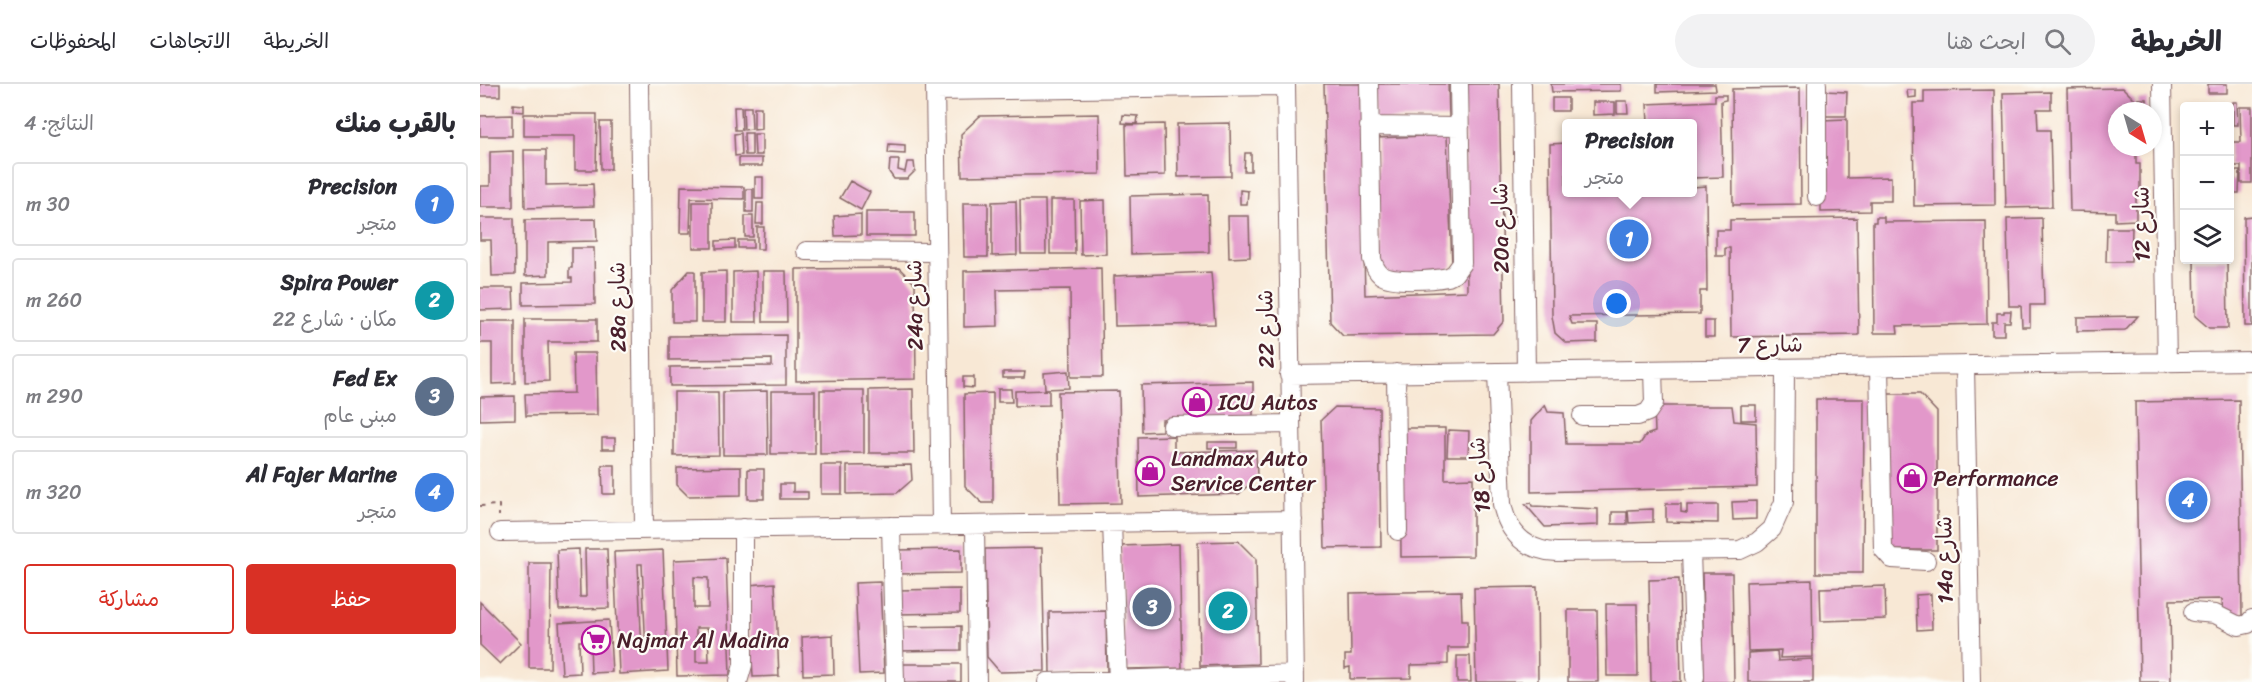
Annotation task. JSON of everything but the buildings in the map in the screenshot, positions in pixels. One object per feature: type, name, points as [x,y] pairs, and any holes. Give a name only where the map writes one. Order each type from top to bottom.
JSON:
[{"type":"street","name":"28a شارع","points":[[639,84],[644,530]]},
{"type":"street","points":[[1368,84],[1372,259],[1377,272],[1396,280],[1448,278],[1459,269],[1462,263],[1459,84]]},
{"type":"street","name":"20a شارع","points":[[1522,84],[1526,372]]},
{"type":"street","points":[[1817,84],[1817,197]]},
{"type":"street","name":"شارع 12","points":[[2162,84],[2167,363]]},
{"type":"street","points":[[935,88],[1286,85]]},
{"type":"street","name":"شارع 22","points":[[1286,85],[1295,678]]},
{"type":"street","name":"24a شارع","points":[[935,88],[941,526]]},
{"type":"street","points":[[1369,126],[1460,127]]},
{"type":"street","points":[[806,251],[937,252]]},
{"type":"street","name":"شارع 7","points":[[1289,375],[2252,362]]},
{"type":"street","name":"14a شارع","points":[[1965,365],[1971,682]]},
{"type":"street","points":[[1879,367],[1883,549],[1892,559],[1926,561]]},
{"type":"street","name":"شارع 18","points":[[1497,372],[1502,504],[1508,524],[1520,539],[1528,545],[1547,552],[1691,551],[1740,550],[1749,547],[1765,536],[1778,520],[1785,493],[1785,368]]},
{"type":"street","points":[[1582,416],[1638,416],[1648,412],[1654,403],[1653,370]]},
{"type":"street","points":[[1396,373],[1398,531]]},
{"type":"street","points":[[1172,426],[1290,424]]},
{"type":"street","points":[[500,532],[1293,520]]},
{"type":"street","points":[[1112,523],[1118,681]]},
{"type":"street","points":[[975,525],[977,682]]},
{"type":"street","points":[[891,526],[895,682]]},
{"type":"street","points":[[738,682],[743,664],[743,528]]},
{"type":"street","points":[[1691,551],[1695,677]]},
{"type":"street","points":[[2193,612],[2215,614],[2239,626],[2248,624],[2252,619]]},
{"type":"street","points":[[1047,682],[1295,678]]},
{"type":"path","points":[[480,506],[499,505],[500,532]]},
{"type":"place","name":"Precision","points":[[1629,239]]},
{"type":"place","name":"ICU Autos","points":[[1197,402]]},
{"type":"place","name":"Landmax Auto Service Center","points":[[1150,471]]},
{"type":"place","name":"Performance","points":[[1912,478]]},
{"type":"place","name":"Al Fajer Marine","points":[[2188,500]]},
{"type":"place","name":"Fed Ex","points":[[1152,607]]},
{"type":"place","name":"Spira Power","points":[[1228,611]]},
{"type":"place","name":"Najmat Al Madina","points":[[596,640]]}]
